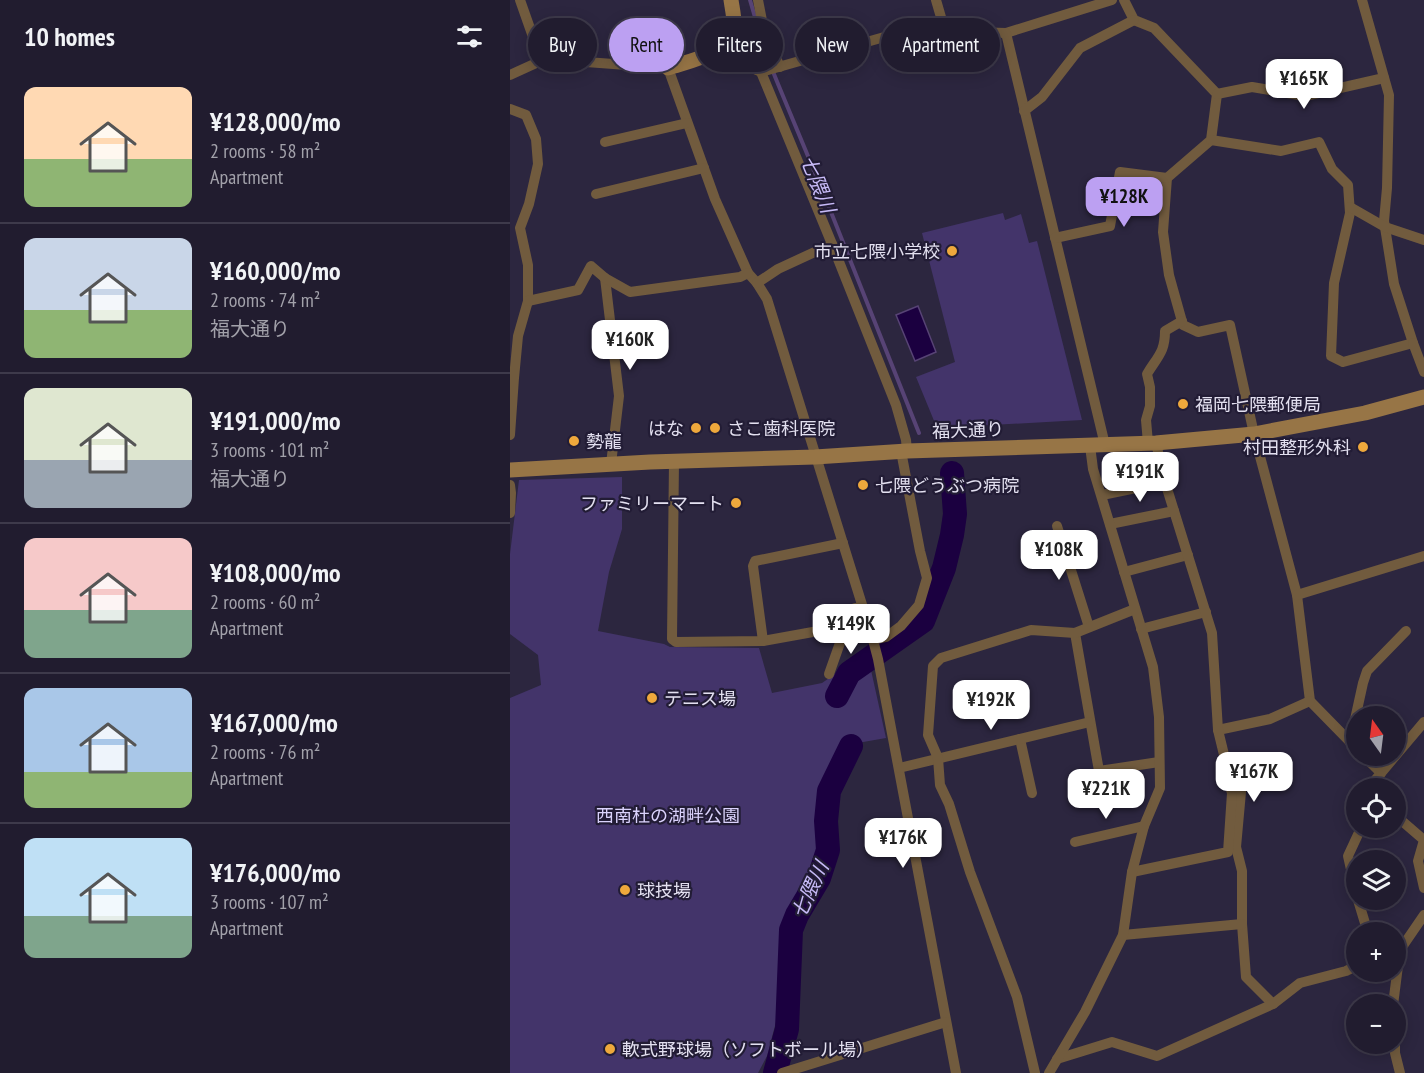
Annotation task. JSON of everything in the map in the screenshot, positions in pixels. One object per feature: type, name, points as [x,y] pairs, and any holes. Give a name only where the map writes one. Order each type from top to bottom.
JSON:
[{"type":"street","points":[[520,0],[528,23]]},
{"type":"street","points":[[731,0],[733,18]]},
{"type":"street","points":[[758,0],[761,18]]},
{"type":"street","points":[[936,0],[941,18]]},
{"type":"street","points":[[1000,33],[1006,33],[1112,0]]},
{"type":"street","points":[[1124,0],[1134,20],[1154,28],[1217,94]]},
{"type":"street","points":[[1362,0],[1389,95],[1384,221],[1394,284],[1424,372]]},
{"type":"street","points":[[1024,111],[1041,97],[1080,48],[1134,20]]},
{"type":"street","points":[[1006,33],[1055,238],[1098,446],[1094,468],[1153,667],[1159,717],[1160,788],[1144,826],[1132,872],[1123,935],[1085,1012],[1049,1073]]},
{"type":"street","points":[[783,65],[881,38]]},
{"type":"street","points":[[510,75],[528,67]]},
{"type":"street","points":[[669,72],[716,199],[748,273],[767,299],[878,659],[956,1073]]},
{"type":"street","points":[[761,72],[896,405],[906,440],[904,451],[918,541],[927,578],[919,605],[901,626],[886,637],[873,642]]},
{"type":"street","points":[[1217,94],[1252,87],[1305,96],[1384,78]]},
{"type":"street","points":[[1217,94],[1210,140],[1167,178],[1163,232],[1168,275],[1183,325],[1198,332],[1230,325],[1254,434],[1297,595],[1310,701],[1346,738]]},
{"type":"street","points":[[510,109],[526,115],[536,139],[538,164],[529,204],[520,228],[528,265],[528,301],[518,336],[510,435]]},
{"type":"street","points":[[605,142],[687,123]]},
{"type":"street","points":[[1210,140],[1281,151],[1319,142],[1332,169],[1348,185],[1350,207],[1334,283],[1331,356],[1343,362],[1413,343]]},
{"type":"street","points":[[596,194],[704,168]]},
{"type":"street","points":[[1055,238],[1110,225],[1120,172],[1167,178]]},
{"type":"street","points":[[1350,207],[1385,227],[1424,240]]},
{"type":"street","points":[[757,283],[778,268],[832,244]]},
{"type":"street","points":[[528,301],[578,290],[591,266],[605,278],[630,292],[740,277],[748,273]]},
{"type":"street","points":[[605,278],[619,396],[611,464]]},
{"type":"street","points":[[1132,872],[1228,852],[1232,793],[1218,730],[1212,633],[1146,420],[1150,406],[1148,374],[1165,344],[1165,331],[1182,321]]},
{"type":"street","name":"福大通り","points":[[510,470],[904,451],[1152,443],[1254,434],[1365,413],[1424,398]]},
{"type":"street","points":[[674,461],[672,639],[676,642],[763,641],[846,627]]},
{"type":"street","points":[[1102,495],[1165,482]]},
{"type":"street","points":[[510,485],[510,513]]},
{"type":"street","points":[[1110,524],[1174,511]]},
{"type":"street","points":[[1057,525],[1089,627]]},
{"type":"street","points":[[763,641],[753,566],[755,561],[843,543]]},
{"type":"street","points":[[1124,572],[1188,555]]},
{"type":"street","points":[[1297,595],[1424,556]]},
{"type":"street","points":[[830,674],[855,608],[862,608]]},
{"type":"street","points":[[1035,1073],[1017,997],[970,872],[949,804],[940,785],[938,758],[928,735],[933,666],[940,658],[1031,630],[1075,633],[1135,609]]},
{"type":"street","points":[[1141,629],[1206,612]]},
{"type":"street","points":[[1359,706],[1367,671],[1406,631]]},
{"type":"street","points":[[1075,633],[1099,771],[1159,762]]},
{"type":"street","points":[[1218,730],[1270,719],[1310,701]]},
{"type":"street","points":[[898,768],[1090,722]]},
{"type":"street","points":[[1377,778],[1424,722]]},
{"type":"street","points":[[1020,739],[1032,793]]},
{"type":"street","points":[[1234,762],[1241,792],[1236,847],[1242,871],[1242,924],[1246,977],[1273,1004]]},
{"type":"street","points":[[1374,766],[1381,773]]},
{"type":"street","points":[[1406,822],[1420,831],[1424,840],[1418,861],[1424,888]]},
{"type":"street","points":[[1075,842],[1144,826]]},
{"type":"street","points":[[1406,938],[1424,915]]},
{"type":"street","points":[[1123,935],[1242,924]]},
{"type":"street","points":[[1057,1059],[1112,1042],[1157,1056],[1273,1004],[1300,983],[1346,971]]},
{"type":"street","points":[[782,1073],[946,1022]]},
{"type":"street","points":[[1395,1054],[1401,1073]]},
{"type":"green space","points":[[1003,213],[1005,220],[1021,214],[1029,243],[1037,241],[1082,420],[937,428],[916,377],[955,362],[922,233]]},
{"type":"green space","name":"西南杜の湖畔公園","points":[[622,477],[622,529],[609,572],[598,631],[670,647],[759,648],[772,693],[822,683],[867,652],[886,738],[846,745],[826,789],[826,849],[812,883],[789,916],[781,1003],[767,1056],[758,1073],[510,1073],[510,698],[541,685],[538,655],[510,634],[510,554],[519,480]]},
{"type":"shaded area","points":[[918,306],[936,352],[915,361],[896,315]]},
{"type":"waterway","name":"七隈川","points":[[750,0],[765,52],[919,433]]},
{"type":"waterway","name":"七隈川","points":[[837,696],[849,673],[923,621],[944,568],[952,535],[955,514],[952,473]]},
{"type":"waterway","name":"七隈川","points":[[775,1073],[787,1029],[791,930],[797,915],[819,878],[828,850],[826,821],[829,791],[851,746]]},
{"type":"place","name":"市立七隈小学校","points":[[952,251]]},
{"type":"place","name":"福岡七隈郵便局","points":[[1183,404]]},
{"type":"place","name":"はな","points":[[696,428]]},
{"type":"place","name":"さこ歯科医院","points":[[715,428]]},
{"type":"place","name":"勢龍","points":[[574,441]]},
{"type":"place","name":"村田整形外科","points":[[1363,447]]},
{"type":"place","name":"七隈どうぶつ病院","points":[[863,485]]},
{"type":"place","name":"ファミリーマート","points":[[736,503]]},
{"type":"place","name":"テニス場","points":[[652,698]]},
{"type":"place","name":"球技場","points":[[625,890]]},
{"type":"place","name":"軟式野球場（ソフトボール場）","points":[[610,1049]]}]
